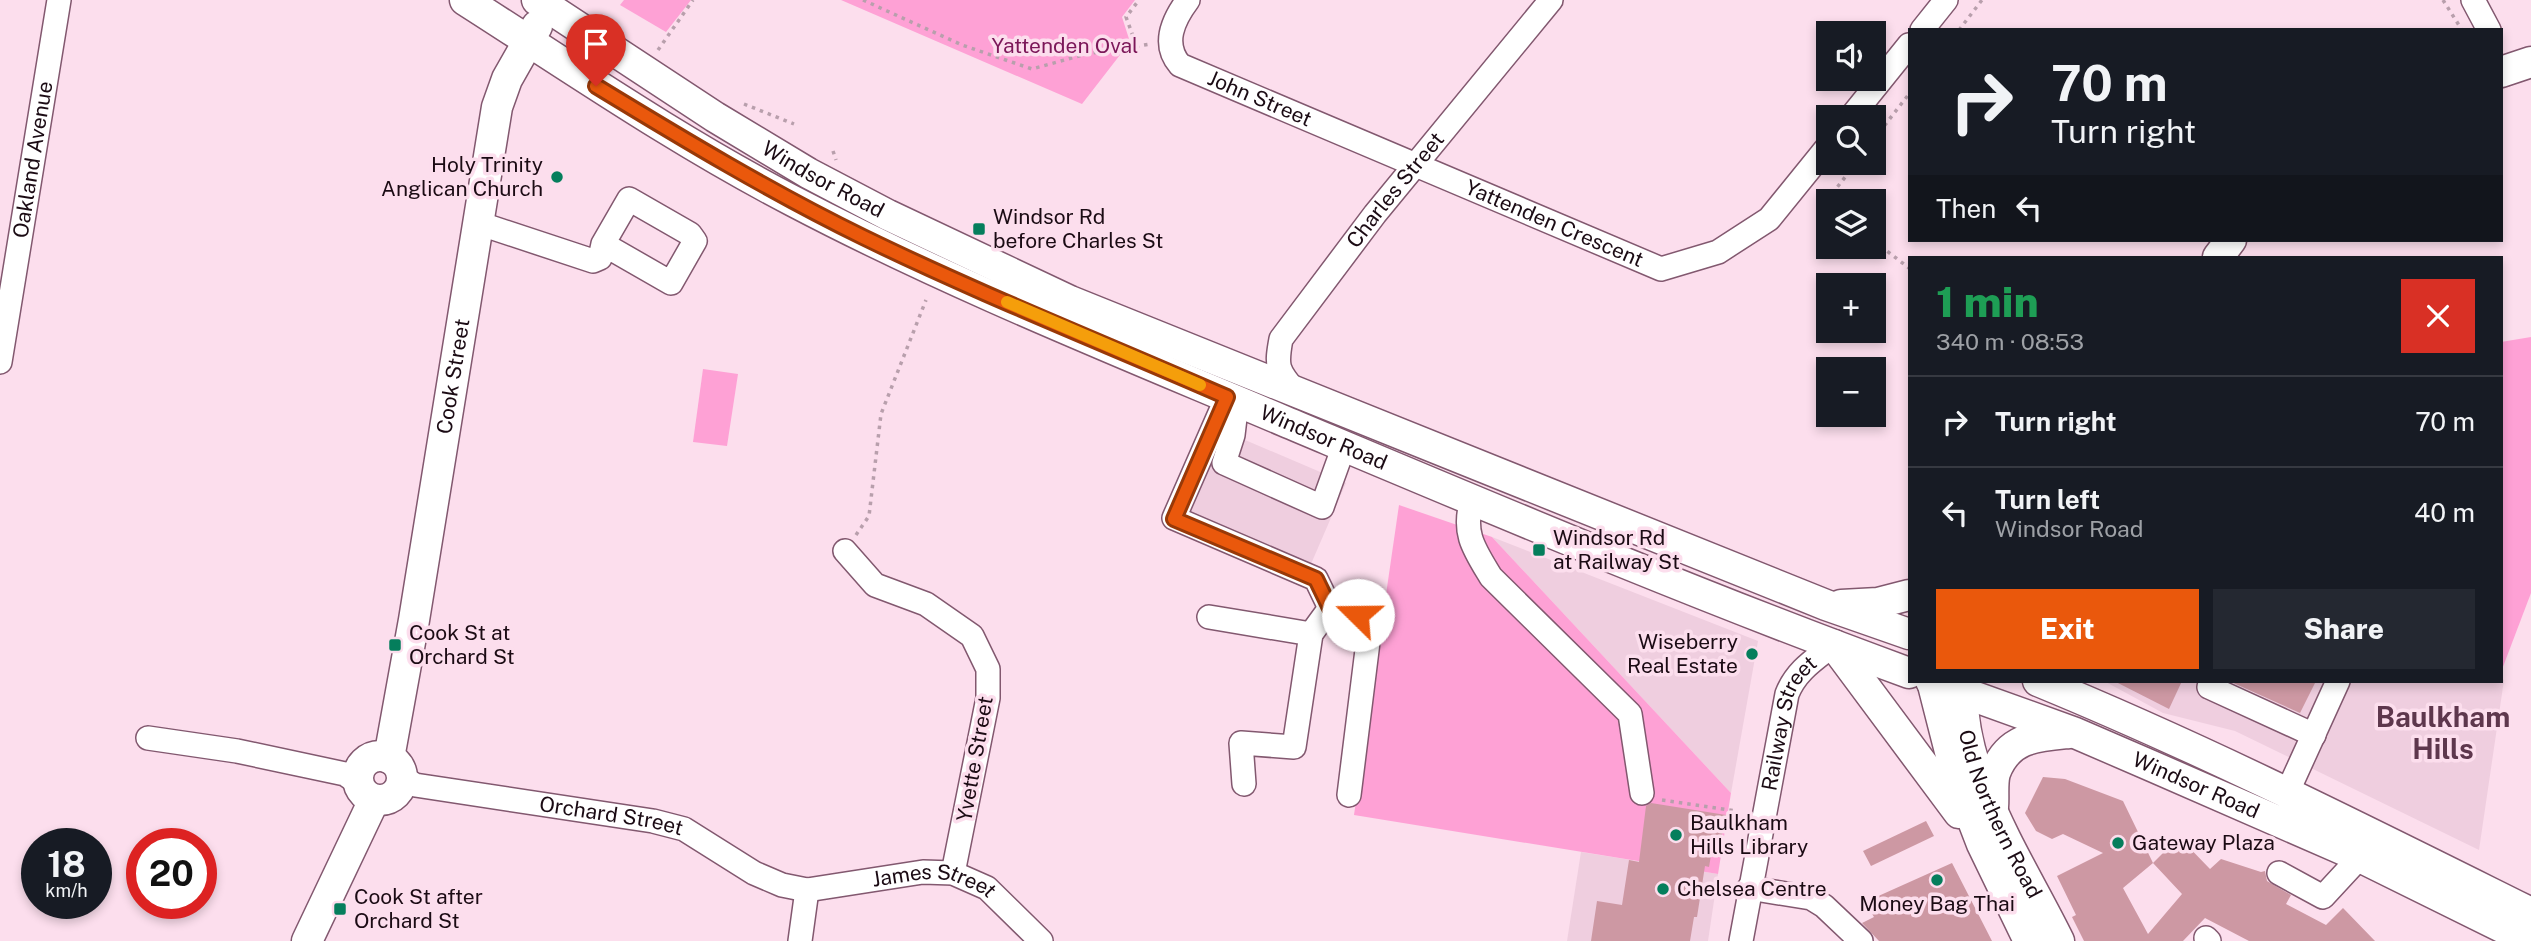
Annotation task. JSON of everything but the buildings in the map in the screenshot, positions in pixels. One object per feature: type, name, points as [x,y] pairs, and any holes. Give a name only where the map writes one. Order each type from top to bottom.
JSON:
[{"type":"main road","name":"Windsor Road","points":[[465,0],[683,140],[814,212],[938,272],[1472,500],[1908,673]]},
{"type":"main road","name":"Windsor Road","points":[[543,4],[808,173],[888,215],[1070,301],[1826,605],[1908,634]]},
{"type":"main road","name":"Cook Street","points":[[396,768],[416,606],[497,107],[507,79],[543,4]]},
{"type":"main road","points":[[2508,62],[2531,42]]},
{"type":"main road","points":[[2219,256],[2229,242]]},
{"type":"main road","points":[[2243,256],[2253,242]]},
{"type":"main road","points":[[1826,605],[1878,603],[1908,595]]},
{"type":"main road","points":[[1833,645],[1982,844]]},
{"type":"main road","name":"Old Northern Road","points":[[1933,683],[1957,779],[1982,844],[2029,941]]},
{"type":"main road","name":"Windsor Road","points":[[1944,683],[1962,686],[2073,732],[2360,857],[2526,933]]},
{"type":"main road","name":"Windsor Road","points":[[2043,683],[2138,722],[2287,793],[2526,933]]},
{"type":"main road","name":"Old Northern Road","points":[[1962,686],[1963,712],[1971,754],[1993,811],[2059,941]]},
{"type":"main road","points":[[1993,811],[1995,774],[2007,753],[2023,740],[2073,732]]},
{"type":"main road","points":[[307,941],[366,792],[360,767],[373,757],[396,768],[397,793],[383,801],[366,792]]},
{"type":"street","name":"Oakland Avenue","points":[[0,362],[59,0]]},
{"type":"street","points":[[1170,42],[1177,19],[1188,0]]},
{"type":"street","name":"Charles Street","points":[[1295,391],[1280,373],[1278,358],[1281,339],[1375,214],[1408,164],[1552,0]]},
{"type":"street","points":[[1924,28],[1946,0]]},
{"type":"street","points":[[2473,0],[2488,28]]},
{"type":"street","name":"John Street","points":[[1170,42],[1172,56],[1180,65],[1191,71],[1408,164]]},
{"type":"street","points":[[1861,105],[1908,46]]},
{"type":"street","name":"Yattenden Crescent","points":[[1408,164],[1661,269],[1718,253],[1769,219],[1816,161]]},
{"type":"street","points":[[478,223],[593,261],[600,258],[603,244]]},
{"type":"street","points":[[1232,399],[1233,435],[1224,463],[1322,507],[1344,446]]},
{"type":"street","points":[[1232,399],[1174,519],[1316,579],[1330,608]]},
{"type":"street","points":[[1472,500],[1467,519],[1470,536],[1491,578],[1630,714],[1642,793]]},
{"type":"street","name":"Yvette Street","points":[[845,551],[875,585],[926,604],[972,636],[988,669],[988,698],[953,873]]},
{"type":"street","points":[[1244,784],[1241,743],[1294,747],[1311,634],[1330,608]]},
{"type":"street","points":[[1330,608],[1358,615],[1368,642],[1349,795]]},
{"type":"street","points":[[1209,617],[1311,634]]},
{"type":"street","name":"Railway Street","points":[[1741,941],[1787,694],[1793,680],[1833,645]]},
{"type":"street","points":[[2211,683],[2209,687],[2314,735]]},
{"type":"street","points":[[2279,873],[2323,897],[2360,857],[2333,842],[2294,810],[2287,793],[2337,683]]},
{"type":"street","points":[[148,738],[237,751],[345,774],[366,792]]},
{"type":"street","name":"Orchard Street","points":[[396,768],[415,785],[653,821],[684,829],[754,873],[782,885],[807,890]]},
{"type":"street","name":"James Street","points":[[807,890],[923,872],[953,873],[986,888],[1041,941]]},
{"type":"street","points":[[1749,888],[1811,898],[1824,906],[1861,941]]},
{"type":"street","points":[[800,941],[807,890]]},
{"type":"path","points":[[666,57],[656,52],[693,0]]},
{"type":"path","points":[[863,0],[962,45],[1032,69],[1136,45],[1170,42]]},
{"type":"path","points":[[1136,45],[1126,17],[1139,0]]},
{"type":"path","points":[[1961,28],[1982,0]]},
{"type":"path","points":[[2443,0],[2461,28]]},
{"type":"path","points":[[1886,124],[1908,95]]},
{"type":"path","points":[[743,103],[793,124]]},
{"type":"path","points":[[1836,189],[1847,175]]},
{"type":"path","points":[[1886,250],[1908,267]]},
{"type":"path","points":[[845,551],[869,516],[881,414],[926,300]]},
{"type":"path","points":[[1642,793],[1646,797],[1736,811]]},
{"type":"shaded area","points":[[1224,431],[1346,483],[1311,564],[1188,511]]},
{"type":"shaded area","points":[[1492,537],[1758,641],[1731,793]]},
{"type":"shaded area","points":[[2503,679],[2504,680],[2479,850],[2235,731],[2163,713],[2108,683],[2503,683]]},
{"type":"shaded area","points":[[1581,852],[1718,874],[1708,941],[1567,941]]},
{"type":"green space","points":[[624,0],[691,0],[666,32],[620,5]]},
{"type":"green space","name":"Yattenden Oval","points":[[841,0],[1135,0],[1122,17],[1130,42],[1082,104]]},
{"type":"green space","points":[[2531,337],[2531,593],[2503,667],[2503,342]]},
{"type":"green space","points":[[703,369],[738,374],[727,446],[693,442]]},
{"type":"green space","points":[[1399,505],[1492,537],[1731,793],[1718,874],[1354,815]]},
{"type":"slow traffic","points":[[1007,302],[1200,385]]},
{"type":"place","name":"Holy Trinity Anglican Church","points":[[557,177]]},
{"type":"place","name":"Windsor Rd before Charles St","points":[[979,229]]},
{"type":"place","name":"Windsor Rd at Railway St","points":[[1539,550]]},
{"type":"place","name":"Cook St at Orchard St","points":[[395,645]]},
{"type":"place","name":"Wiseberry Real Estate","points":[[1752,654]]},
{"type":"place","name":"Baulkham Hills Library","points":[[1676,835]]},
{"type":"place","name":"Gateway Plaza","points":[[2118,843]]},
{"type":"place","name":"Money Bag Thai","points":[[1937,880]]},
{"type":"place","name":"Chelsea Centre","points":[[1663,889]]},
{"type":"place","name":"Cook St after Orchard St","points":[[340,909]]},
{"type":"district","name":"Baulkham Hills","points":[[2443,733]]},
{"type":"route","points":[[596,86],[683,140],[863,237],[1227,397],[1174,519],[1316,579],[1330,608],[1358,615]]}]
